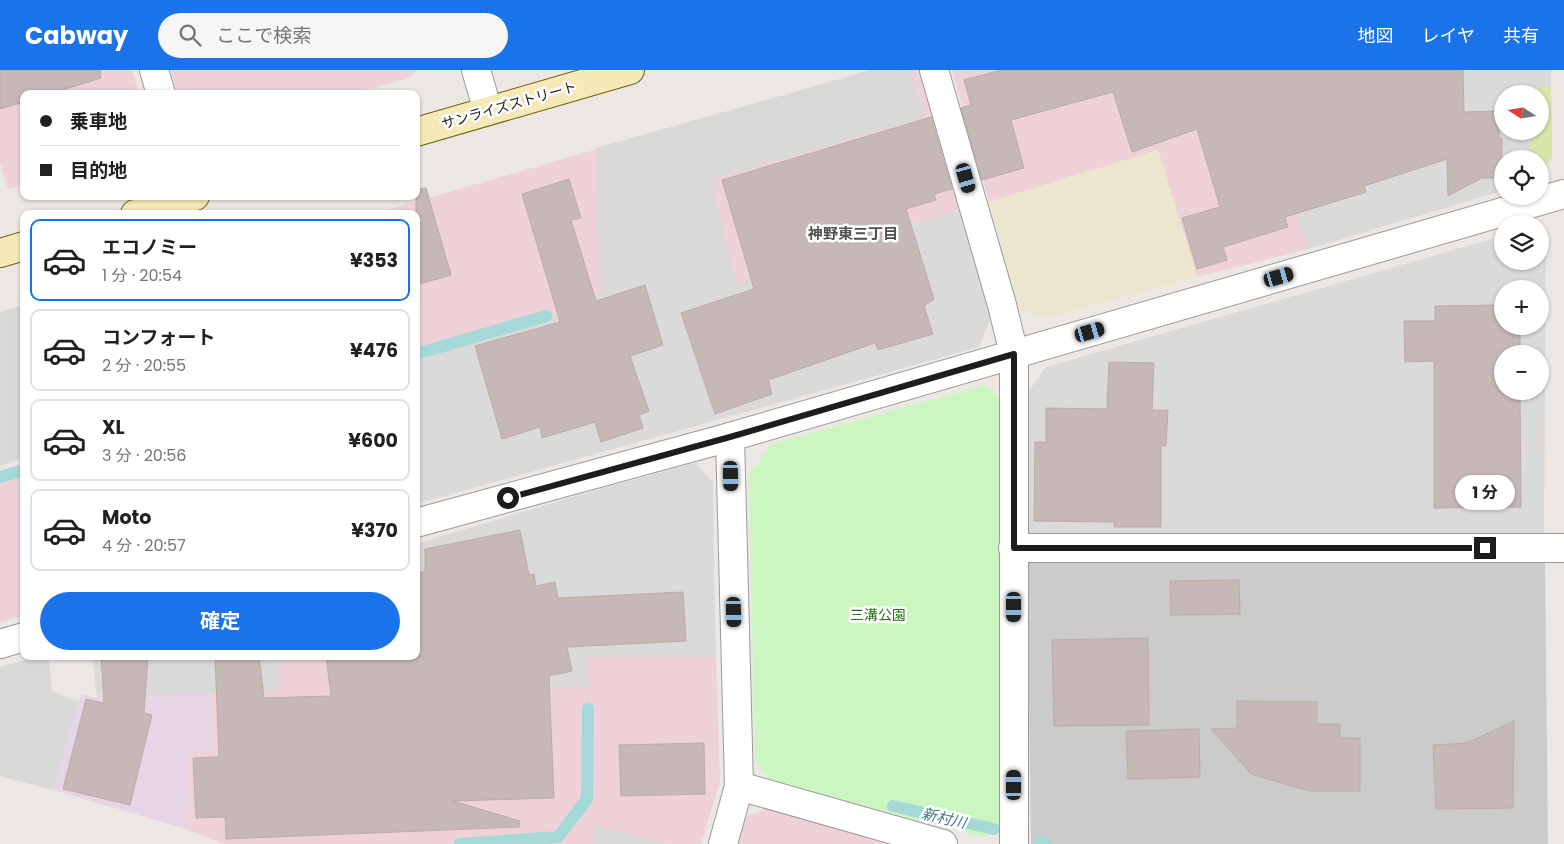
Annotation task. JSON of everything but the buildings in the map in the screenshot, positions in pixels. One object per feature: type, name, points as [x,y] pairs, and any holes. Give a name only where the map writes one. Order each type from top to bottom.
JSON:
[{"type":"street","points":[[154,70],[160,90]]},
{"type":"street","points":[[476,70],[488,111]]},
{"type":"street","name":"サンライズストリート","points":[[420,131],[630,70]]},
{"type":"street","points":[[934,70],[1002,305],[1014,354],[1014,844]]},
{"type":"street","points":[[420,522],[730,437],[1564,194]]},
{"type":"street","points":[[153,210],[192,201]]},
{"type":"street","points":[[0,253],[20,247]]},
{"type":"street","points":[[723,844],[739,786],[730,437]]},
{"type":"street","points":[[1014,548],[1564,548]]},
{"type":"street","points":[[0,644],[20,638]]},
{"type":"street","points":[[739,786],[943,844]]},
{"type":"shaded area","points":[[0,70],[132,70],[138,90],[20,90],[20,186],[8,189],[0,162]]},
{"type":"shaded area","points":[[171,70],[418,70],[409,78],[366,90],[176,90]]},
{"type":"shaded area","points":[[870,70],[920,70],[961,210],[841,242],[845,257],[680,297],[672,264],[591,295],[592,310],[546,316],[420,353],[420,210],[387,210]]},
{"type":"shaded area","points":[[874,70],[910,70],[924,117],[711,180],[737,284],[680,297],[672,264],[600,292],[596,148]]},
{"type":"shaded area","points":[[952,70],[1390,70],[1261,120],[1308,249],[1197,277],[1158,150],[989,202]]},
{"type":"shaded area","points":[[1390,70],[1551,70],[1552,158],[1549,162],[1549,150],[1494,150],[1494,193],[1308,249],[1261,120]]},
{"type":"shaded area","points":[[1158,150],[1197,277],[1045,318],[1019,310],[989,202]]},
{"type":"shaded area","points":[[961,210],[991,317],[979,347],[420,503],[420,353],[546,316],[591,310],[591,295],[672,264],[680,297],[841,243]]},
{"type":"shaded area","points":[[1494,238],[1494,270],[1546,270],[1546,280],[1494,280],[1494,335],[1545,335],[1545,345],[1494,345],[1494,400],[1545,400],[1544,539],[1028,539],[1029,391],[1046,367]]},
{"type":"shaded area","points":[[20,306],[20,459],[0,466],[0,312]]},
{"type":"shaded area","points":[[695,463],[713,482],[714,573],[587,580],[589,492]]},
{"type":"shaded area","points":[[20,471],[20,617],[0,622],[0,477]]},
{"type":"shaded area","points":[[589,492],[587,580],[714,573],[716,657],[586,657],[587,686],[499,690],[420,658],[420,543]]},
{"type":"shaded area","points":[[1027,560],[1545,561],[1548,844],[1031,844]]},
{"type":"shaded area","points":[[586,657],[716,657],[720,782],[701,844],[669,844],[593,825],[593,844],[224,844],[186,829],[188,753],[213,750],[211,693],[280,691],[278,660],[409,660],[499,690],[587,686]]},
{"type":"shaded area","points":[[25,660],[49,660],[52,691],[79,702],[53,790],[0,776],[0,667]]},
{"type":"shaded area","points":[[92,660],[278,660],[281,691],[97,698]]},
{"type":"shaded area","points":[[211,693],[213,750],[188,754],[186,829],[53,790],[81,694],[97,698]]},
{"type":"shaded area","points":[[769,808],[883,841],[882,844],[737,844],[744,817]]},
{"type":"shaded area","points":[[592,825],[669,844],[593,844]]},
{"type":"green space","points":[[1549,86],[1551,86],[1552,158],[1549,162],[1549,150],[1529,150],[1529,140],[1549,140]]},
{"type":"green space","name":"三溝公園","points":[[985,385],[1002,401],[1004,827],[985,837],[771,783],[755,759],[749,474],[772,444]]},
{"type":"waterway","points":[[420,353],[546,316]]},
{"type":"waterway","points":[[0,477],[20,471]]},
{"type":"waterway","points":[[460,844],[558,837],[587,799],[588,709]]},
{"type":"waterway","name":"新村川","points":[[893,806],[994,829]]},
{"type":"waterway","name":"新村川","points":[[1039,842],[1046,844]]},
{"type":"district","name":"神野東三丁目","points":[[853,233]]},
{"type":"route","points":[[508,498],[730,437],[1014,354],[1014,548],[1485,548]]}]
